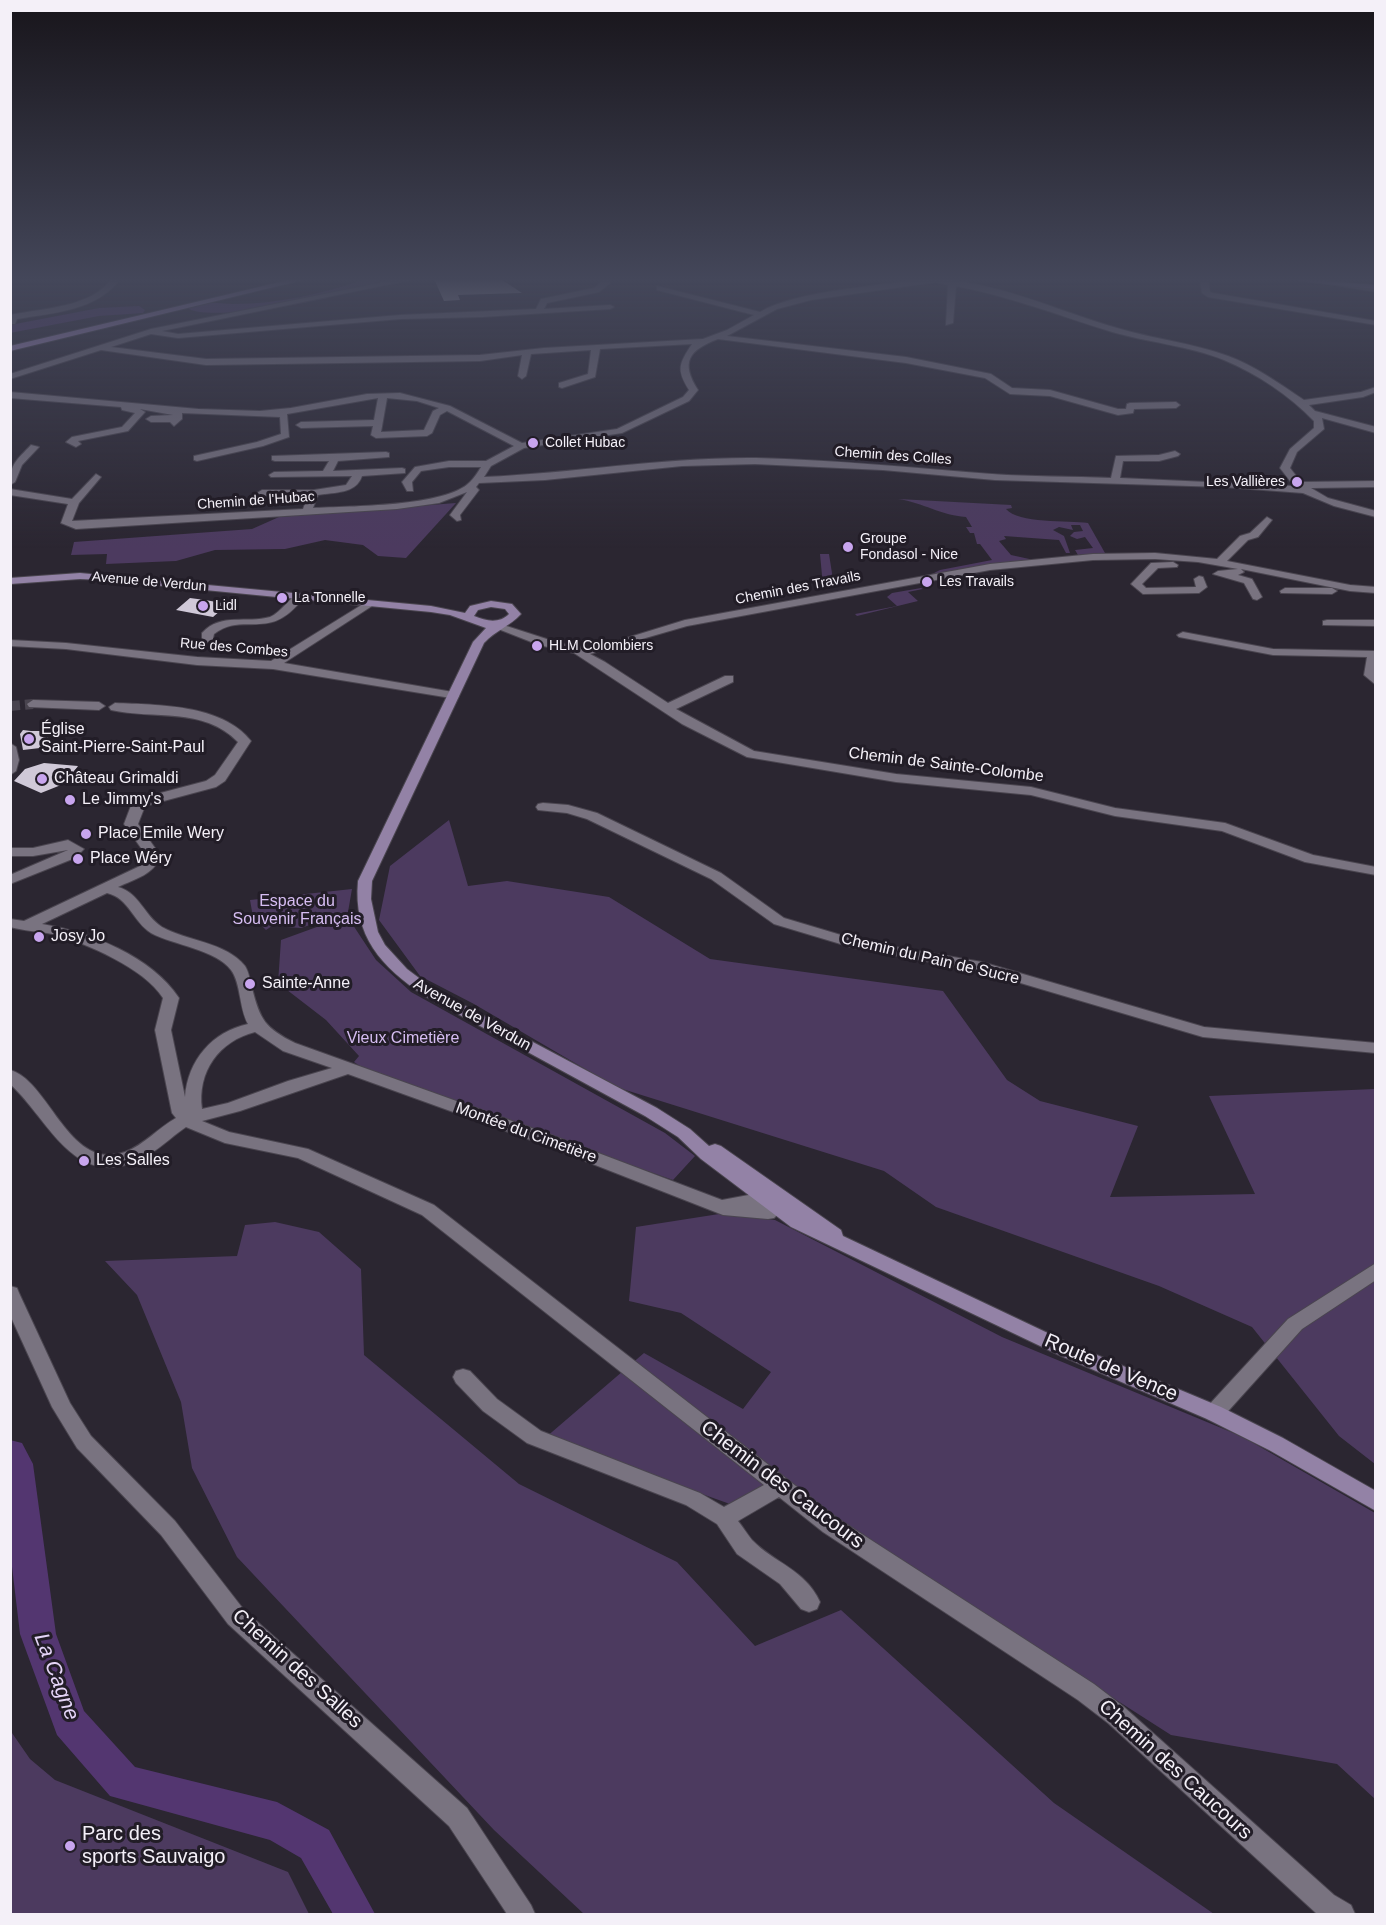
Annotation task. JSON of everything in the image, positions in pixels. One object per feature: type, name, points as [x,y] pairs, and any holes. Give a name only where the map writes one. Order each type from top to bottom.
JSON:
[{"type":"main road","name":"Avenue de Verdun","points":[[10,581],[91,576],[431,609],[473,616]]},
{"type":"main road","points":[[485,604],[503,605],[514,611],[501,624],[473,616],[485,604]]},
{"type":"main road","points":[[473,616],[481,640]]},
{"type":"main road","name":"Avenue de Verdun","points":[[501,624],[481,640],[367,875],[363,894],[367,927],[388,960],[413,983],[684,1133],[707,1155],[771,1202],[822,1230]]},
{"type":"main road","name":"Route de Vence","points":[[684,1133],[713,1148],[753,1175],[822,1230],[883,1265],[1056,1345],[1214,1413],[1276,1444],[1376,1502]]},
{"type":"street","points":[[10,377],[36,369]]},
{"type":"street","points":[[522,376],[524,369]]},
{"type":"street","points":[[562,385],[592,375],[593,369]]},
{"type":"street","points":[[456,518],[455,515],[474,490],[473,484],[488,464],[521,446],[619,431],[686,399],[693,390],[684,375],[684,369]]},
{"type":"street","points":[[951,369],[988,376],[1010,391],[1050,393],[1118,412],[1130,411],[1130,406],[1176,405]]},
{"type":"street","points":[[1246,369],[1273,383],[1302,403],[1319,420],[1319,429],[1293,451],[1285,465],[1288,474],[1304,488],[1376,514]]},
{"type":"street","points":[[1302,403],[1363,394],[1376,389]]},
{"type":"street","points":[[10,394],[208,412],[280,412],[384,395],[410,397],[447,408],[521,446]]},
{"type":"street","points":[[384,395],[376,423],[376,435],[427,433],[436,413],[447,408]]},
{"type":"street","points":[[76,444],[71,442],[75,439],[125,429],[141,412],[108,403]]},
{"type":"street","points":[[151,419],[176,421],[178,414],[156,407]]},
{"type":"street","points":[[197,458],[260,444],[286,435],[284,416],[280,412]]},
{"type":"street","points":[[1313,413],[1376,430]]},
{"type":"street","points":[[302,425],[376,423]]},
{"type":"street","points":[[10,482],[18,464],[34,447]]},
{"type":"street","points":[[1115,480],[1119,458],[1159,458],[1175,454]]},
{"type":"street","points":[[275,458],[386,455]]},
{"type":"street","points":[[328,471],[335,458]]},
{"type":"street","name":"Chemin des Colles","points":[[473,484],[682,463],[755,461],[883,467],[995,477],[1304,488]]},
{"type":"street","points":[[410,489],[407,482],[418,468],[449,464],[488,464]]},
{"type":"street","points":[[274,475],[328,471],[357,475],[402,471]]},
{"type":"street","name":"Chemin de l'Hubac","points":[[314,493],[354,484],[357,475]]},
{"type":"street","points":[[10,492],[49,496],[74,502],[96,477]]},
{"type":"street","name":"Chemin de l'Hubac","points":[[74,502],[66,523],[68,525],[420,503],[452,497],[473,484]]},
{"type":"street","points":[[1304,488],[1376,484]]},
{"type":"street","points":[[262,493],[314,493],[307,511]]},
{"type":"street","points":[[1220,562],[1244,538],[1254,536],[1267,520]]},
{"type":"street","name":"Chemin des Travails","points":[[501,624],[530,639],[580,651],[595,651],[685,623],[990,567],[1115,556],[1220,562],[1350,588],[1376,590]]},
{"type":"street","name":"Chemin des Travails","points":[[1198,560],[1191,565],[1155,565],[1136,584],[1143,591],[1199,590],[1202,587],[1199,579]]},
{"type":"street","name":"Chemin des Travails","points":[[1253,568],[1248,571],[1218,574],[1248,581],[1257,597]]},
{"type":"street","name":"Chemin des Travails","points":[[1285,591],[1338,591],[1350,588]]},
{"type":"street","points":[[208,641],[208,633],[214,628],[227,623],[274,619],[283,614],[300,597]]},
{"type":"street","points":[[273,665],[368,604]]},
{"type":"street","points":[[1328,623],[1376,623]]},
{"type":"street","points":[[481,640],[500,635],[530,639]]},
{"type":"street","points":[[1183,635],[1273,652],[1374,654],[1370,675],[1376,682]]},
{"type":"street","name":"Rue des Combes","points":[[10,643],[66,646],[197,661],[273,665],[453,696]]},
{"type":"street","name":"Chemin de Sainte-Colombe","points":[[580,651],[580,654],[601,664],[666,709],[722,741],[751,754],[896,778],[1031,790],[1115,812],[1225,827],[1310,859],[1376,871]]},
{"type":"street","points":[[595,651],[601,664]]},
{"type":"street","points":[[666,709],[729,679]]},
{"type":"street","points":[[33,704],[99,705]]},
{"type":"street","points":[[115,707],[192,714],[225,726],[245,741],[220,778],[211,784],[139,803]]},
{"type":"street","points":[[10,747],[13,760],[10,771]]},
{"type":"street","points":[[52,923],[86,895],[106,890],[151,864],[152,852],[131,826],[139,803],[145,797],[169,787]]},
{"type":"street","name":"Chemin du Pain de Sucre","points":[[543,807],[567,809],[592,816],[716,876],[779,921],[839,939],[982,967],[1203,1032],[1376,1048]]},
{"type":"street","points":[[10,852],[33,852],[68,844],[76,846],[76,851],[70,855],[10,880]]},
{"type":"street","points":[[106,890],[123,893],[157,930],[214,951],[239,969],[256,1027],[232,1032],[222,1038],[207,1055],[192,1089],[191,1118]]},
{"type":"street","points":[[18,924],[52,923],[141,969],[168,991],[171,998],[163,1030],[180,1113],[191,1118]]},
{"type":"street","name":"Montée du Cimetière","points":[[256,1027],[264,1034],[289,1047],[729,1210],[760,1214],[771,1202]]},
{"type":"street","points":[[10,1075],[26,1091],[51,1126],[85,1152],[100,1160],[120,1160],[135,1155],[191,1118],[225,1110],[346,1068]]},
{"type":"street","name":"Chemin des Caucours","points":[[191,1118],[225,1137],[302,1154],[428,1210],[830,1525],[1086,1692],[1116,1715],[1330,1911]]},
{"type":"street","name":"Route de Vence","points":[[753,1175],[771,1202]]},
{"type":"street","points":[[1214,1413],[1295,1324],[1376,1270]]},
{"type":"street","name":"Chemin des Salles","points":[[10,1293],[62,1407],[84,1442],[168,1528],[236,1617],[458,1817],[491,1863],[522,1914]]},
{"type":"street","points":[[463,1377],[490,1405],[534,1437],[693,1499],[724,1518],[745,1547],[788,1577],[809,1602]]},
{"type":"street","points":[[724,1518],[781,1486]]},
{"type":"green space","points":[[898,499],[1011,505],[1012,508],[1006,509],[1021,517],[1088,523],[1105,553],[1078,555],[1075,550],[1093,548],[1085,537],[1077,539],[1070,536],[1074,532],[1083,531],[1080,525],[1071,525],[1073,530],[1059,527],[1053,530],[1064,536],[1070,553],[1066,553],[1059,540],[1004,536],[1006,539],[999,541],[1011,555],[1034,560],[932,574],[940,570],[992,560],[980,544],[977,544],[974,533],[970,533],[966,527],[972,527],[966,517]]},
{"type":"green space","points":[[456,503],[406,558],[378,556],[363,545],[325,540],[285,549],[215,550],[176,561],[106,564],[107,554],[71,555],[74,542],[252,529],[279,517]]},
{"type":"green space","points":[[820,554],[829,554],[834,586],[823,586]]},
{"type":"green space","points":[[923,589],[908,592],[918,601],[857,616],[855,614],[897,606],[887,597],[892,593]]},
{"type":"green space","points":[[449,820],[468,886],[507,881],[609,897],[710,959],[943,991],[1007,1080],[1040,1101],[1138,1126],[1110,1197],[1255,1194],[1209,1096],[1375,1089],[1375,1464],[1339,1436],[1252,1327],[1159,1286],[936,1207],[884,1171],[616,1087],[474,1004],[420,976],[379,920],[390,866]]},
{"type":"green space","name":"Espace du Souvenir Français","points":[[352,889],[348,912],[301,928],[272,926],[266,930],[253,917],[250,900]]},
{"type":"green space","name":"Vieux Cimetière","points":[[347,916],[376,960],[411,992],[665,1133],[695,1156],[673,1180],[373,1075],[354,1062],[359,1056],[326,1020],[278,983],[281,940]]},
{"type":"green space","points":[[719,1214],[775,1220],[1002,1337],[1243,1437],[1375,1513],[1375,1799],[1337,1764],[1171,1735],[788,1490],[744,1509],[545,1438],[644,1353],[743,1409],[771,1372],[681,1313],[629,1301],[636,1227]]},
{"type":"green space","points":[[275,1222],[319,1232],[361,1269],[364,1355],[519,1484],[677,1562],[755,1646],[841,1610],[1054,1803],[1214,1914],[584,1914],[494,1830],[237,1557],[192,1468],[181,1402],[137,1295],[105,1261],[237,1256],[245,1225]]},
{"type":"green space","points":[[10,1688],[12,1733],[30,1759],[55,1780],[288,1872],[309,1914],[11,1914]]},
{"type":"building","name":"Lidl","points":[[190,598],[228,604],[213,617],[176,610]]},
{"type":"building","name":"Église Saint-Pierre-Saint-Paul","points":[[23,730],[53,731],[40,748],[23,750],[20,734]]},
{"type":"building","name":"Château Grimaldi","points":[[44,763],[78,766],[66,783],[41,793],[14,781],[25,769]]},
{"type":"waterway","name":"La Cagne","points":[[10,1453],[17,1464],[38,1634],[70,1722],[124,1783],[277,1822],[315,1844],[355,1914]]},
{"type":"tunnel","points":[[10,706],[33,704]]},
{"type":"place","name":"Collet Hubac","points":[[533,443]]},
{"type":"place","name":"Les Vallières","points":[[1297,482]]},
{"type":"place","name":"Groupe Fondasol - Nice","points":[[848,547]]},
{"type":"place","name":"Les Travails","points":[[927,582]]},
{"type":"place","name":"La Tonnelle","points":[[282,598]]},
{"type":"place","name":"Lidl","points":[[203,606]]},
{"type":"place","name":"HLM Colombiers","points":[[537,646]]},
{"type":"place","name":"Église Saint-Pierre-Saint-Paul","points":[[29,739]]},
{"type":"place","name":"Château Grimaldi","points":[[42,779]]},
{"type":"place","name":"Le Jimmy's","points":[[70,800]]},
{"type":"place","name":"Place Emile Wery","points":[[86,834]]},
{"type":"place","name":"Place Wéry","points":[[78,859]]},
{"type":"place","name":"Josy Jo","points":[[39,937]]},
{"type":"place","name":"Sainte-Anne","points":[[250,984]]},
{"type":"place","name":"Les Salles","points":[[84,1161]]},
{"type":"place","name":"Parc des sports Sauvaigo","points":[[70,1846]]}]
